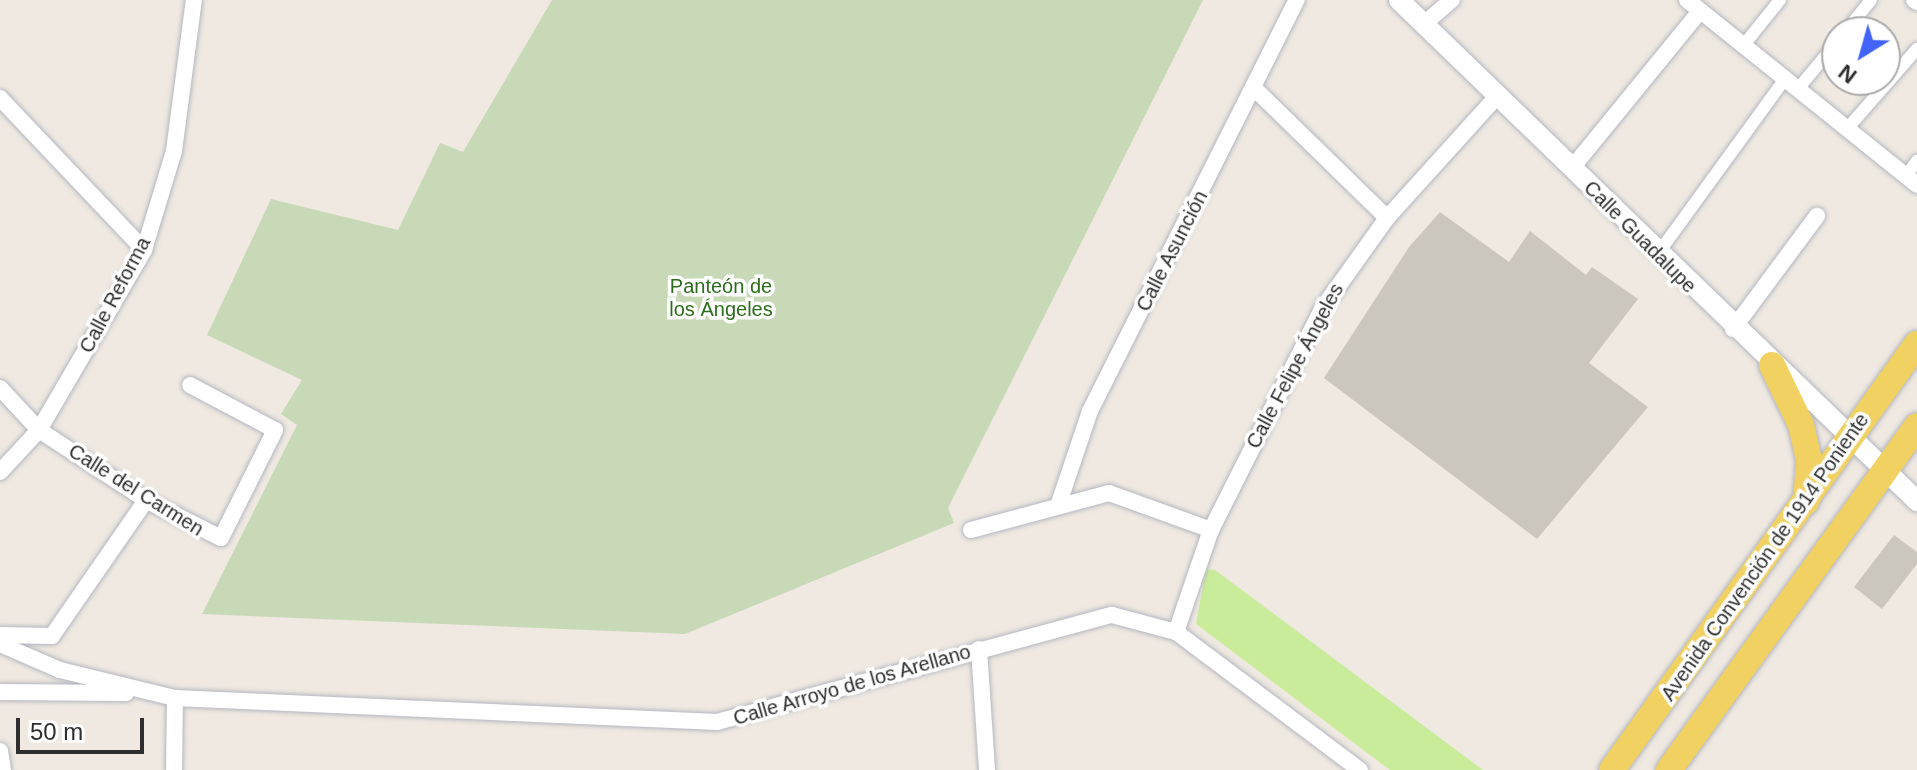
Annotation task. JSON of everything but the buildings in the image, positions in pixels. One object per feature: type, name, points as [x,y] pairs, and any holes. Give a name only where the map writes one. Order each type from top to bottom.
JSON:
[{"type":"main road","name":"Avenida Convención de 1914 Poniente","points":[[1612,770],[1917,344]]},
{"type":"main road","points":[[1772,365],[1801,425],[1809,461],[1806,502]]},
{"type":"main road","points":[[1669,770],[1917,426]]},
{"type":"street","name":"Calle Reforma","points":[[0,472],[39,430],[144,250],[174,151],[194,0]]},
{"type":"street","name":"Calle Asunción","points":[[1058,506],[1090,411],[1297,0]]},
{"type":"street","name":"Calle Guadalupe","points":[[1399,0],[1733,329],[1917,501]]},
{"type":"street","points":[[1424,24],[1452,0]]},
{"type":"street","points":[[1743,46],[1780,0]]},
{"type":"street","points":[[1858,16],[1871,0]]},
{"type":"street","points":[[1572,168],[1698,4],[1743,46],[1911,180],[1917,161]]},
{"type":"street","points":[[1846,130],[1917,49]]},
{"type":"street","points":[[1657,255],[1791,85],[1821,57]]},
{"type":"street","points":[[1254,88],[1387,218]]},
{"type":"street","name":"Calle Felipe Ángeles","points":[[1176,632],[1211,530],[1322,309],[1387,218],[1498,95]]},
{"type":"street","points":[[0,98],[144,250]]},
{"type":"street","points":[[1733,329],[1817,216]]},
{"type":"street","name":"Calle del Carmen","points":[[0,388],[39,430],[146,500],[221,538],[274,439],[275,430],[190,385]]},
{"type":"street","points":[[971,530],[1109,493],[1211,530]]},
{"type":"street","points":[[0,635],[52,636],[146,500]]},
{"type":"street","name":"Calle Arroyo de los Arellano","points":[[0,644],[60,670],[175,698],[717,722],[1112,615],[1176,632],[1360,770]]},
{"type":"street","points":[[979,649],[987,770]]},
{"type":"street","name":"Calle Arroyo de los Arellano","points":[[0,692],[147,693]]},
{"type":"street","points":[[174,770],[175,698]]},
{"type":"street","points":[[0,751],[3,770]]},
{"type":"green space","name":"Panteón de los Ángeles","points":[[552,0],[1203,0],[948,508],[954,523],[685,634],[202,614],[297,425],[281,414],[302,380],[207,335],[271,199],[398,230],[440,143],[463,152]]},
{"type":"green space","points":[[1206,569],[1215,570],[1483,770],[1390,770],[1196,624]]}]
